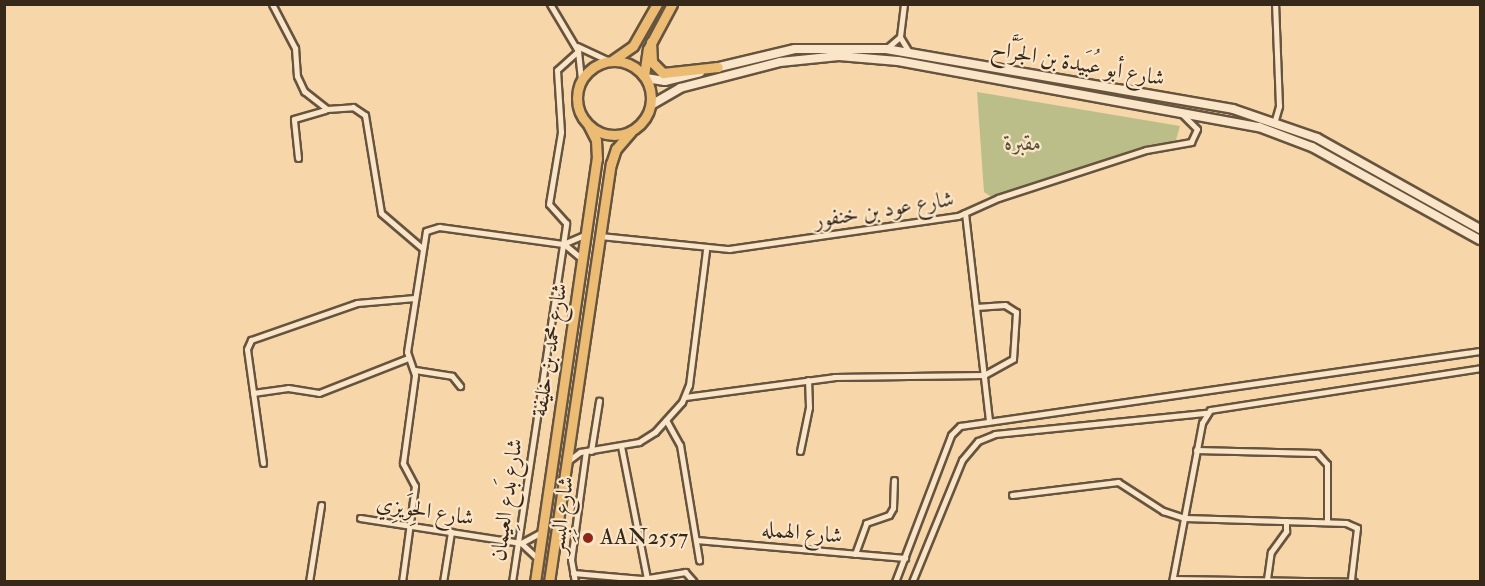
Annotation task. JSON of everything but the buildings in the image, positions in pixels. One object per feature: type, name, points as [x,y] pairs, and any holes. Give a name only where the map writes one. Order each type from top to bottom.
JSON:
[{"type":"highway","points":[[657,4],[633,46],[581,79],[577,104],[589,126],[609,136],[631,132],[644,121],[651,105],[645,77],[651,42],[672,4]]},
{"type":"highway","points":[[651,42],[652,62],[663,73],[718,67]]},
{"type":"highway","points":[[610,61],[630,64],[645,77]]},
{"type":"highway","name":"شارع محمد بن خليفة","points":[[535,582],[583,261],[597,150],[589,126]]},
{"type":"highway","name":"شارع محمد بن خليفة","points":[[549,582],[613,156],[631,132]]},
{"type":"main road","name":"شارع أبو عُبَيدة بن الجَرَّاح","points":[[645,77],[665,81],[795,49],[886,49],[909,52],[1275,120],[1317,138],[1480,229]]},
{"type":"main road","name":"شارع أبو عُبَيدة بن الجَرَّاح","points":[[651,105],[674,91],[760,65],[839,56],[898,61],[1259,127],[1302,142],[1480,240]]},
{"type":"street","points":[[272,4],[295,48],[300,85],[327,109]]},
{"type":"street","points":[[904,4],[900,37],[909,52]]},
{"type":"street","points":[[1275,4],[1279,106],[1275,120]]},
{"type":"street","points":[[552,5],[578,51],[581,79]]},
{"type":"street","points":[[886,49],[900,37]]},
{"type":"street","points":[[574,43],[610,61]]},
{"type":"street","name":"شارع بَدع العِيمان","points":[[512,582],[565,217],[549,204],[561,132],[557,73],[578,51]]},
{"type":"street","points":[[298,158],[294,119],[327,109],[353,107],[363,113],[381,213],[422,248]]},
{"type":"street","name":"شارع عود بن خنفور","points":[[600,236],[706,250],[965,213],[998,198],[1146,150],[1191,142],[1197,129],[1177,111]]},
{"type":"street","points":[[965,213],[989,421]]},
{"type":"street","points":[[402,582],[410,526],[413,476],[403,459],[415,370],[408,358],[426,231],[434,226],[562,244],[575,242],[587,232]]},
{"type":"street","points":[[562,244],[575,250],[583,261]]},
{"type":"street","points":[[565,464],[589,451],[621,447],[648,437],[666,420],[685,396],[706,250]]},
{"type":"street","points":[[263,463],[247,349],[255,338],[357,303],[415,298]]},
{"type":"street","points":[[685,396],[808,380],[984,375],[1013,359],[1016,312],[1005,305],[976,307]]},
{"type":"street","points":[[896,582],[953,431],[989,421],[1480,351]]},
{"type":"street","points":[[253,393],[288,388],[319,393],[408,358]]},
{"type":"street","points":[[912,582],[962,460],[978,441],[995,434],[1207,413],[1215,408],[1480,368]]},
{"type":"street","points":[[415,370],[452,376],[460,386]]},
{"type":"street","points":[[800,451],[809,407],[808,380]]},
{"type":"street","name":"شارع البِسِر","points":[[575,582],[573,573],[589,451],[595,434],[599,401]]},
{"type":"street","points":[[1012,495],[1118,482],[1163,511],[1185,518],[1327,522],[1357,528],[1352,580],[1172,580],[1185,518],[1196,450],[1207,413]]},
{"type":"street","points":[[666,420],[680,445],[699,560]]},
{"type":"street","points":[[569,438],[589,451]]},
{"type":"street","points":[[621,447],[648,579]]},
{"type":"street","points":[[1196,450],[1317,453],[1327,464],[1327,522]]},
{"type":"street","points":[[855,554],[866,523],[889,515],[894,480]]},
{"type":"street","points":[[309,582],[321,505]]},
{"type":"street","name":"شارع الحِوَيزِي","points":[[360,518],[519,542]]},
{"type":"street","points":[[1267,579],[1271,552],[1286,531],[1286,521]]},
{"type":"street","points":[[519,542],[542,530]]},
{"type":"street","points":[[443,582],[451,532]]},
{"type":"street","name":"شارع الهمله","points":[[696,540],[905,558]]},
{"type":"street","points":[[519,542],[532,549],[538,561]]},
{"type":"street","points":[[573,573],[648,579],[685,572],[694,582]]},
{"type":"green space","name":"مقبرة","points":[[977,92],[1180,126],[1176,140],[993,198],[984,192]]},
{"type":"place","name":"AAN2557","points":[[588,538]]}]
